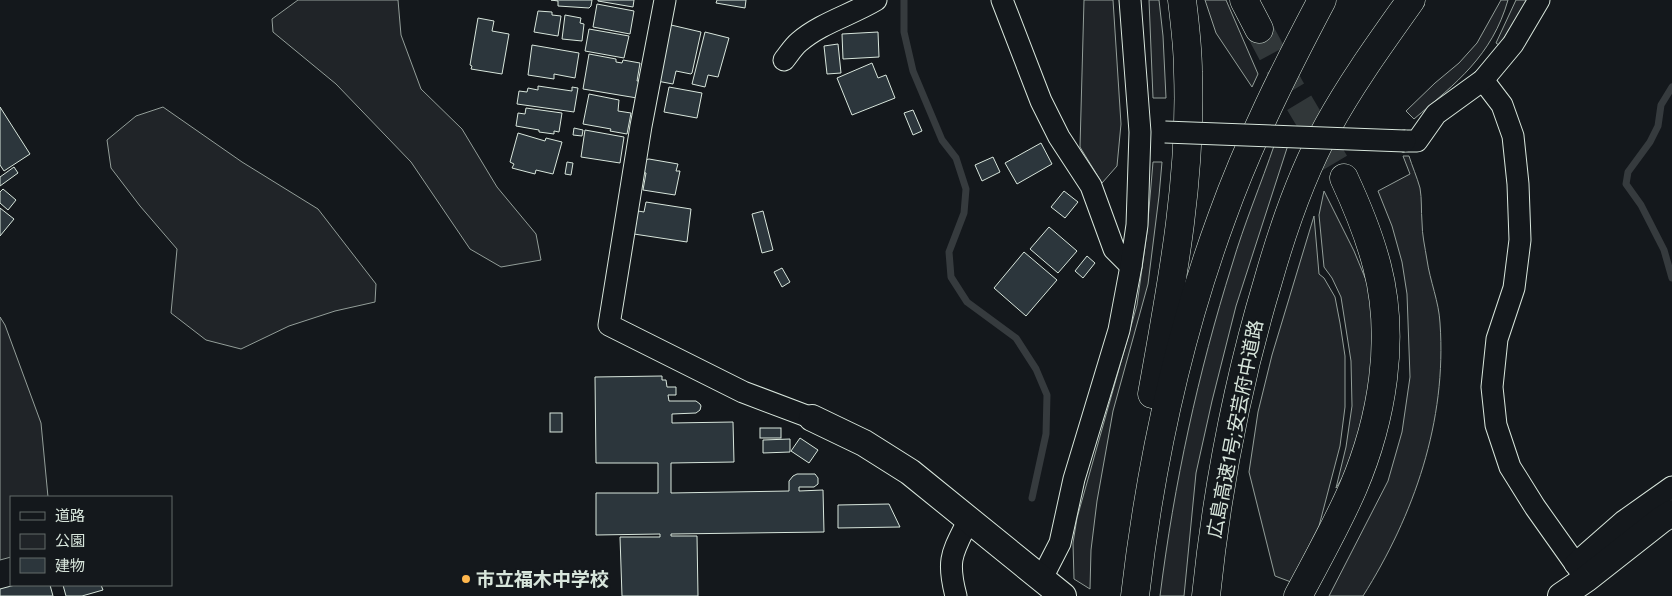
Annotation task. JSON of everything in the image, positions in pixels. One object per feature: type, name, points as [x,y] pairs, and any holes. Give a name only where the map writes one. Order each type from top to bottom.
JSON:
[{"type":"highway","points":[[1128,596],[1136,498],[1151,399],[1172,284],[1185,171],[1188,72],[1182,0]]},
{"type":"highway","points":[[1244,0],[1259,29]]},
{"type":"highway","points":[[1135,596],[1142,529],[1158,448],[1175,368],[1197,290],[1222,216],[1249,150],[1287,65],[1322,0]]},
{"type":"highway","name":"広島高速1号;安芸府中道路","points":[[1206,596],[1222,479],[1238,392],[1257,317],[1278,247],[1300,186],[1328,127],[1357,78],[1411,0]]},
{"type":"highway","points":[[1298,596],[1334,529],[1353,488],[1368,448],[1378,412],[1383,375],[1385,340],[1384,302],[1377,267],[1357,207],[1344,178]]},
{"type":"street","points":[[665,0],[641,126],[608,325],[743,392],[812,418],[864,443],[910,472],[1063,596]]},
{"type":"street","points":[[784,60],[799,42],[830,23],[862,9],[876,0]]},
{"type":"street","points":[[1002,0],[1058,137],[1091,186],[1114,249],[1131,266]]},
{"type":"street","points":[[1042,580],[1060,543],[1074,479],[1119,330],[1131,266],[1137,225],[1140,132],[1130,0]]},
{"type":"street","points":[[1140,132],[1417,141],[1436,114],[1483,80],[1513,44],[1539,0]]},
{"type":"street","points":[[1483,80],[1505,112],[1513,136],[1518,184],[1520,240],[1514,288],[1497,339],[1492,387],[1496,425],[1510,466],[1534,507],[1580,571]]},
{"type":"street","points":[[1561,596],[1580,571],[1624,521],[1672,487]]},
{"type":"street","points":[[1580,571],[1672,513]]},
{"type":"street","points":[[956,596],[951,577],[951,557],[969,519]]},
{"type":"green space","points":[[298,0],[398,0],[401,35],[421,89],[462,129],[497,187],[536,234],[541,260],[501,267],[470,249],[411,162],[336,84],[273,32],[272,19]]},
{"type":"green space","points":[[1084,0],[1113,0],[1121,124],[1117,166],[1102,183],[1080,147]]},
{"type":"green space","points":[[1149,0],[1159,0],[1166,98],[1153,98]]},
{"type":"green space","points":[[1205,0],[1226,0],[1258,74],[1252,87],[1216,33]]},
{"type":"green space","points":[[1501,0],[1508,0],[1501,20],[1482,53],[1458,80],[1414,119],[1406,111],[1459,63],[1477,43]]},
{"type":"green space","points":[[1516,0],[1528,0],[1499,45],[1496,43]]},
{"type":"green space","points":[[163,107],[242,162],[318,209],[376,284],[375,302],[335,311],[289,326],[241,349],[206,340],[171,313],[177,249],[140,206],[111,168],[107,140],[136,116]]},
{"type":"green space","points":[[1275,143],[1288,145],[1236,306],[1212,401],[1196,473],[1184,596],[1160,596],[1172,512],[1188,429],[1208,347],[1247,219]]},
{"type":"green space","points":[[1403,156],[1409,156],[1420,188],[1422,227],[1428,268],[1439,315],[1441,360],[1438,396],[1432,431],[1412,500],[1398,533],[1381,565],[1363,596],[1329,596],[1388,481],[1402,432],[1410,377],[1407,294],[1402,262],[1392,226],[1378,191],[1410,174]]},
{"type":"green space","points":[[1153,162],[1162,162],[1148,284],[1113,411],[1097,501],[1091,550],[1090,589],[1074,579],[1073,543],[1077,518],[1137,305],[1147,232]]},
{"type":"green space","points":[[1324,191],[1354,251],[1373,297],[1373,377],[1354,459],[1336,488],[1346,447],[1352,406],[1351,361],[1341,297],[1332,278],[1324,267],[1319,215]]},
{"type":"green space","points":[[1314,216],[1319,274],[1324,278],[1335,297],[1340,323],[1345,356],[1345,407],[1340,446],[1319,526],[1291,582],[1275,576],[1249,472],[1258,412],[1272,355]]},
{"type":"green space","points":[[0,317],[5,325],[41,423],[48,496],[10,496],[10,557],[0,560]]},
{"type":"building","points":[[551,0],[592,0],[589,8],[558,6],[558,1]]},
{"type":"building","points":[[598,0],[634,0],[633,7]]},
{"type":"building","points":[[717,0],[746,0],[745,8],[716,3]]},
{"type":"building","points":[[597,4],[634,11],[630,34],[593,27]]},
{"type":"building","points":[[538,11],[552,12],[552,15],[561,16],[558,36],[534,32]]},
{"type":"building","points":[[565,15],[581,18],[580,23],[584,24],[582,41],[562,39]]},
{"type":"building","points":[[478,18],[494,21],[492,31],[509,34],[502,74],[471,69],[472,66],[470,65]]},
{"type":"building","points":[[671,25],[701,32],[692,73],[676,71],[673,84],[657,81]]},
{"type":"building","points":[[589,29],[629,36],[624,58],[585,51]]},
{"type":"building","points":[[705,32],[729,38],[718,77],[708,75],[705,87],[692,84]]},
{"type":"building","points":[[878,32],[879,57],[843,59],[842,34]]},
{"type":"building","points":[[838,44],[841,73],[827,74],[824,46]]},
{"type":"building","points":[[532,45],[579,53],[575,78],[554,74],[554,79],[528,75]]},
{"type":"building","points":[[589,54],[616,59],[616,62],[622,63],[623,60],[640,63],[637,81],[640,81],[637,98],[583,89]]},
{"type":"building","points":[[872,63],[878,78],[886,75],[895,98],[852,115],[837,78]]},
{"type":"building","points":[[538,86],[572,91],[572,87],[578,88],[574,112],[517,104],[519,91],[527,92],[528,88],[538,90]]},
{"type":"building","points":[[669,87],[702,93],[697,118],[664,112]]},
{"type":"building","points":[[589,94],[619,100],[618,111],[631,113],[627,134],[583,124]]},
{"type":"building","points":[[0,107],[30,154],[4,171],[0,165]]},
{"type":"building","points":[[526,108],[562,113],[559,132],[554,131],[554,134],[539,132],[539,130],[516,126],[518,113],[525,114]]},
{"type":"building","points":[[913,110],[922,131],[913,135],[904,113]]},
{"type":"building","points":[[574,128],[583,130],[582,136],[573,135]]},
{"type":"building","points":[[585,130],[624,137],[620,163],[581,157]]},
{"type":"building","points":[[518,133],[545,141],[546,138],[562,142],[553,174],[536,170],[535,174],[512,168],[514,164],[510,162]]},
{"type":"building","points":[[1041,143],[1052,164],[1017,184],[1005,163]]},
{"type":"building","points":[[993,157],[1000,172],[982,181],[975,165]]},
{"type":"building","points":[[645,160],[678,164],[676,171],[680,171],[675,195],[643,190],[646,173],[643,172]]},
{"type":"building","points":[[567,162],[573,163],[571,175],[565,174]]},
{"type":"building","points":[[14,167],[18,173],[0,186],[0,177]]},
{"type":"building","points":[[3,189],[16,200],[8,210],[0,203],[0,192]]},
{"type":"building","points":[[1064,191],[1078,202],[1065,218],[1051,207]]},
{"type":"building","points":[[646,202],[691,209],[687,242],[634,234],[638,211],[644,212]]},
{"type":"building","points":[[0,208],[14,219],[0,236]]},
{"type":"building","points":[[763,211],[773,250],[762,253],[752,214]]},
{"type":"building","points":[[1049,227],[1077,251],[1058,273],[1030,249]]},
{"type":"building","points":[[1024,252],[1057,280],[1026,316],[994,288]]},
{"type":"building","points":[[1087,256],[1095,263],[1083,278],[1075,271]]},
{"type":"building","points":[[782,268],[790,282],[782,287],[774,272]]},
{"type":"building","name":"市立福木中学校","points":[[662,376],[662,380],[666,380],[667,387],[676,387],[676,395],[668,395],[669,401],[696,401],[701,406],[700,410],[696,413],[672,414],[672,423],[733,422],[734,462],[671,463],[671,493],[789,491],[789,481],[793,476],[797,474],[815,474],[818,478],[818,484],[814,487],[799,487],[799,491],[823,490],[824,532],[671,534],[671,536],[697,536],[698,596],[622,596],[620,537],[660,537],[660,534],[596,535],[596,493],[658,493],[658,463],[596,463],[595,377]]},
{"type":"building","points":[[550,413],[562,413],[562,432],[550,432]]},
{"type":"building","points":[[760,428],[781,428],[781,438],[760,438]]},
{"type":"building","points":[[800,438],[818,450],[809,463],[791,451]]},
{"type":"building","points":[[790,439],[790,452],[763,453],[763,440]]},
{"type":"building","points":[[889,504],[900,527],[838,528],[838,505]]},
{"type":"building","points":[[11,586],[50,586],[53,596],[0,596],[0,589]]},
{"type":"building","points":[[63,586],[101,586],[103,590],[82,596],[66,596]]},
{"type":"waterway","points":[[904,0],[904,32],[913,71],[942,140],[956,158],[966,189],[964,213],[949,252],[951,277],[967,302],[1016,338],[1036,369],[1047,395],[1046,434],[1032,498]]},
{"type":"waterway","points":[[1672,87],[1661,105],[1658,126],[1650,142],[1628,172],[1626,184],[1641,205],[1664,250],[1672,278]]},
{"type":"tunnel","points":[[1259,29],[1291,89],[1344,178]]},
{"type":"place","name":"市立福木中学校","points":[[466,579]]}]
